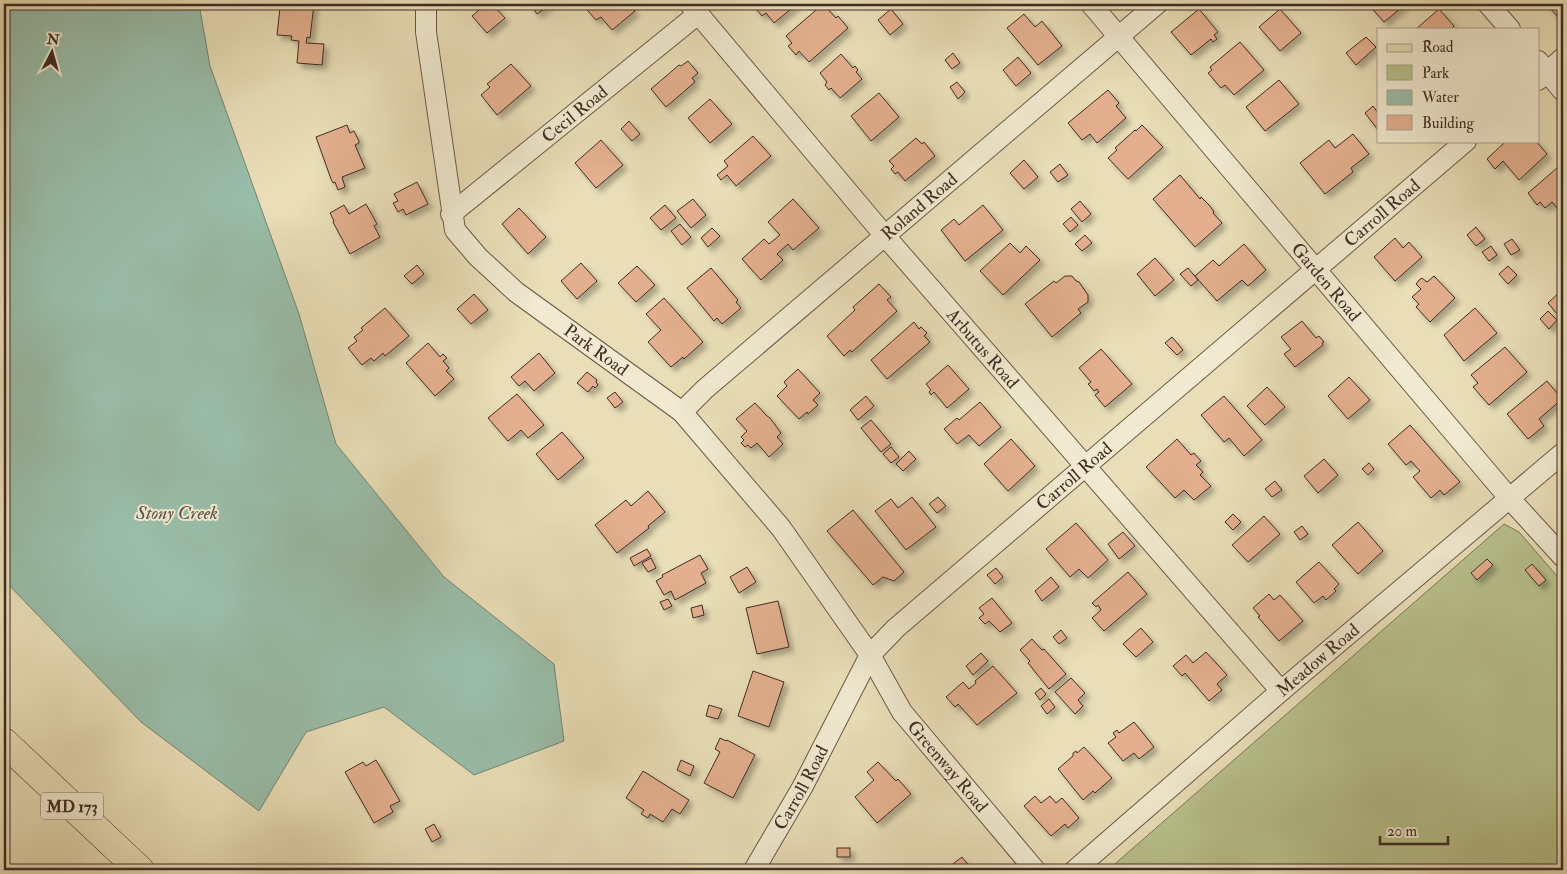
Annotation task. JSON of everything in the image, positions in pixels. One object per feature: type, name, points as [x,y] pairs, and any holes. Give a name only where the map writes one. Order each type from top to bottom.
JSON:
[{"type":"main road","name":"MD 173","points":[[4,742],[126,865]]},
{"type":"street","name":"Park Road","points":[[426,4],[426,32],[454,230],[478,257],[516,292],[682,412],[781,528],[870,655]]},
{"type":"street","name":"Garden Road","points":[[1090,4],[1510,500],[1563,557]]},
{"type":"street","name":"Roland Road","points":[[682,412],[705,389],[1157,4]]},
{"type":"street","points":[[1488,4],[1509,28]]},
{"type":"street","name":"Cecil Road","points":[[451,214],[694,9]]},
{"type":"street","name":"Arbutus Road","points":[[694,9],[885,236],[1281,691]]},
{"type":"street","points":[[1563,58],[1541,71],[1563,91]]},
{"type":"street","name":"Carroll Road","points":[[754,870],[803,786],[870,655],[896,628],[1465,142]]},
{"type":"street","name":"Meadow Road","points":[[1075,870],[1281,691],[1510,500],[1563,453]]},
{"type":"street","name":"Greenway Road","points":[[870,655],[902,712],[1035,870]]},
{"type":"green space","points":[[1504,524],[1519,532],[1563,583],[1563,870],[1108,870]]},
{"type":"water","name":"Stony Creek","points":[[4,4],[199,4],[210,66],[299,314],[336,444],[444,577],[554,664],[564,741],[474,775],[384,707],[306,732],[259,811],[141,722],[4,580]]},
{"type":"building","points":[[278,4],[314,4],[310,38],[307,37],[306,43],[324,44],[322,65],[297,63],[299,41],[291,40],[292,36],[277,35],[280,8],[278,8]]},
{"type":"building","points":[[486,4],[492,4],[505,18],[487,33],[472,16]]},
{"type":"building","points":[[530,4],[550,4],[537,14]]},
{"type":"building","points":[[594,4],[629,4],[635,11],[612,30],[601,17],[596,20],[588,11],[587,9]]},
{"type":"building","points":[[752,4],[797,4],[774,23],[766,13],[762,16]]},
{"type":"building","points":[[823,4],[836,18],[838,16],[848,28],[809,62],[799,51],[796,55],[788,46],[792,43],[786,36]]},
{"type":"building","points":[[1368,4],[1406,4],[1384,22]]},
{"type":"building","points":[[1546,4],[1563,4],[1563,14],[1559,18]]},
{"type":"building","points":[[891,9],[903,24],[890,35],[878,20]]},
{"type":"building","points":[[1199,9],[1218,32],[1214,35],[1217,39],[1213,42],[1211,39],[1191,55],[1171,32]]},
{"type":"building","points":[[1280,9],[1301,33],[1280,51],[1259,27]]},
{"type":"building","points":[[1439,9],[1454,26],[1452,28],[1417,28]]},
{"type":"building","points":[[1024,14],[1035,27],[1042,21],[1062,46],[1038,65],[1007,28]]},
{"type":"building","points":[[1366,37],[1376,47],[1356,65],[1346,53]]},
{"type":"building","points":[[1240,42],[1264,70],[1234,95],[1225,85],[1221,88],[1208,73],[1212,70],[1210,67]]},
{"type":"building","points":[[953,53],[960,63],[952,69],[945,60]]},
{"type":"building","points":[[841,54],[853,68],[855,66],[858,70],[856,72],[862,79],[840,98],[831,88],[829,90],[825,85],[827,82],[820,73]]},
{"type":"building","points":[[1018,57],[1031,73],[1016,86],[1003,70]]},
{"type":"building","points":[[688,61],[698,73],[692,78],[695,82],[666,107],[651,89],[679,65],[681,66]]},
{"type":"building","points":[[511,64],[531,86],[497,115],[481,95],[490,87],[487,84]]},
{"type":"building","points":[[1279,80],[1299,104],[1265,131],[1246,107]]},
{"type":"building","points":[[957,82],[965,92],[958,99],[950,87]]},
{"type":"building","points":[[1108,90],[1119,103],[1116,106],[1126,118],[1097,143],[1090,134],[1082,140],[1068,123]]},
{"type":"building","points":[[879,93],[899,117],[871,141],[851,116]]},
{"type":"building","points":[[710,99],[732,124],[710,143],[688,118]]},
{"type":"building","points":[[1373,106],[1377,112],[1377,129],[1365,113]]},
{"type":"building","points":[[629,121],[640,134],[632,141],[621,129]]},
{"type":"building","points":[[347,125],[350,133],[354,131],[359,141],[355,145],[365,168],[342,177],[345,187],[338,190],[335,182],[333,183],[331,179],[316,137]]},
{"type":"building","points":[[1142,125],[1163,147],[1128,179],[1108,158],[1117,150],[1115,148]]},
{"type":"building","points":[[1353,134],[1369,154],[1351,168],[1353,172],[1325,194],[1300,163],[1329,140],[1335,148]]},
{"type":"building","points":[[753,136],[771,156],[736,186],[727,175],[721,180],[717,175],[728,166],[724,161]]},
{"type":"building","points":[[916,138],[922,144],[924,142],[935,156],[905,181],[898,172],[895,174],[891,169],[894,166],[889,161]]},
{"type":"building","points":[[601,140],[623,165],[596,188],[575,163]]},
{"type":"building","points":[[1505,142],[1537,142],[1547,154],[1519,180],[1503,161],[1495,169],[1487,159]]},
{"type":"building","points":[[1024,160],[1038,177],[1024,189],[1010,173]]},
{"type":"building","points":[[1060,164],[1068,175],[1058,182],[1050,172]]},
{"type":"building","points":[[1557,168],[1563,175],[1563,215],[1552,202],[1545,208],[1540,202],[1537,205],[1528,193]]},
{"type":"building","points":[[1180,175],[1200,199],[1201,197],[1210,206],[1213,213],[1222,223],[1195,247],[1153,199]]},
{"type":"building","points":[[417,182],[428,204],[406,215],[403,209],[398,212],[393,203],[398,201],[394,194]]},
{"type":"building","points":[[693,199],[706,215],[691,228],[677,211]]},
{"type":"building","points":[[793,199],[819,228],[793,250],[788,244],[777,254],[783,260],[761,280],[742,259],[764,239],[769,244],[780,235],[768,222]]},
{"type":"building","points":[[1080,201],[1091,214],[1082,222],[1071,209]]},
{"type":"building","points":[[366,204],[377,224],[374,226],[380,237],[350,254],[330,213],[344,205],[349,214]]},
{"type":"building","points":[[665,205],[676,218],[661,230],[650,218]]},
{"type":"building","points":[[983,205],[1003,230],[965,261],[941,230],[954,219],[959,225]]},
{"type":"building","points":[[519,208],[546,237],[528,254],[502,224]]},
{"type":"building","points":[[1071,217],[1078,225],[1070,232],[1063,224]]},
{"type":"building","points":[[680,224],[691,237],[682,245],[671,231]]},
{"type":"building","points":[[1476,227],[1485,239],[1476,246],[1467,235]]},
{"type":"building","points":[[712,228],[720,236],[708,247],[701,238]]},
{"type":"building","points":[[1085,235],[1092,243],[1082,251],[1075,244]]},
{"type":"building","points":[[1395,238],[1403,248],[1409,242],[1422,257],[1395,281],[1374,257]]},
{"type":"building","points":[[1512,239],[1520,250],[1511,255],[1504,244]]},
{"type":"building","points":[[1010,243],[1020,253],[1026,246],[1040,260],[1003,295],[980,271]]},
{"type":"building","points":[[1244,244],[1266,270],[1248,286],[1242,280],[1217,301],[1195,276],[1213,260],[1219,266]]},
{"type":"building","points":[[1491,246],[1497,255],[1489,261],[1482,252]]},
{"type":"building","points":[[1155,258],[1174,280],[1155,296],[1137,274]]},
{"type":"building","points":[[581,263],[597,281],[577,299],[561,281]]},
{"type":"building","points":[[417,265],[424,274],[412,284],[404,276]]},
{"type":"building","points":[[637,266],[655,285],[636,302],[618,283]]},
{"type":"building","points":[[1508,266],[1517,275],[1508,284],[1499,274]]},
{"type":"building","points":[[711,268],[738,300],[736,302],[741,308],[722,324],[717,318],[714,321],[687,288]]},
{"type":"building","points":[[1188,268],[1198,280],[1191,286],[1180,274]]},
{"type":"building","points":[[1065,276],[1072,276],[1079,282],[1088,295],[1088,302],[1078,309],[1081,313],[1052,337],[1025,304],[1054,281],[1056,283]]},
{"type":"building","points":[[1434,276],[1455,298],[1430,322],[1416,307],[1419,304],[1412,297],[1421,289],[1416,284],[1419,280],[1422,278],[1427,282]]},
{"type":"building","points":[[879,284],[891,297],[887,300],[897,311],[852,352],[850,350],[844,356],[827,336],[855,310],[853,307]]},
{"type":"building","points":[[1563,289],[1563,321],[1548,303]]},
{"type":"building","points":[[474,294],[488,310],[471,324],[457,309]]},
{"type":"building","points":[[664,298],[703,342],[684,359],[683,357],[671,367],[648,342],[661,330],[646,314]]},
{"type":"building","points":[[385,308],[409,336],[385,356],[383,353],[374,361],[371,358],[362,365],[348,348],[357,341],[354,337],[363,330],[361,328]]},
{"type":"building","points":[[1475,308],[1497,333],[1464,361],[1444,335]]},
{"type":"building","points":[[1548,311],[1557,320],[1549,329],[1540,319]]},
{"type":"building","points":[[1302,321],[1316,338],[1319,336],[1324,342],[1322,343],[1323,345],[1295,367],[1284,354],[1291,349],[1281,337]]},
{"type":"building","points":[[914,322],[919,329],[921,327],[927,333],[924,336],[930,342],[887,379],[871,360]]},
{"type":"building","points":[[1172,337],[1183,350],[1177,355],[1165,343]]},
{"type":"building","points":[[428,343],[440,357],[443,354],[447,358],[443,361],[449,368],[446,371],[454,379],[435,396],[406,363]]},
{"type":"building","points":[[1505,347],[1527,372],[1489,405],[1473,387],[1478,383],[1471,375]]},
{"type":"building","points":[[1101,349],[1132,384],[1105,407],[1095,395],[1099,392],[1097,389],[1094,391],[1088,384],[1091,382],[1079,368]]},
{"type":"building","points":[[539,353],[555,373],[534,391],[525,381],[519,386],[511,377]]},
{"type":"building","points":[[948,365],[969,389],[947,408],[934,392],[931,395],[929,392],[931,390],[926,384]]},
{"type":"building","points":[[798,369],[820,393],[813,400],[818,405],[799,419],[777,396],[787,386],[784,382]]},
{"type":"building","points":[[587,372],[597,380],[598,385],[595,388],[593,386],[588,392],[577,383]]},
{"type":"building","points":[[1349,377],[1370,400],[1348,419],[1328,396]]},
{"type":"building","points":[[1547,381],[1562,399],[1539,419],[1544,426],[1528,439],[1507,414]]},
{"type":"building","points":[[1267,387],[1285,407],[1265,425],[1247,406]]},
{"type":"building","points":[[615,392],[623,402],[615,408],[607,398]]},
{"type":"building","points":[[517,394],[544,425],[528,438],[521,430],[508,441],[488,418]]},
{"type":"building","points":[[866,396],[874,406],[858,420],[850,410]]},
{"type":"building","points":[[1224,396],[1262,440],[1244,456],[1229,438],[1224,442],[1201,415]]},
{"type":"building","points":[[980,402],[1001,427],[979,446],[969,435],[957,444],[944,429],[957,418],[959,420]]},
{"type":"building","points":[[755,403],[770,418],[781,433],[777,437],[783,444],[769,457],[757,443],[751,448],[748,445],[745,447],[741,443],[744,440],[741,437],[747,431],[736,419]]},
{"type":"building","points":[[871,420],[891,444],[881,452],[861,428]]},
{"type":"building","points":[[1410,425],[1460,482],[1444,495],[1440,490],[1431,498],[1413,477],[1420,471],[1411,461],[1406,465],[1388,444]]},
{"type":"building","points":[[562,432],[584,458],[558,480],[536,454]]},
{"type":"building","points":[[1011,439],[1035,466],[1008,491],[984,464]]},
{"type":"building","points":[[1177,439],[1191,455],[1194,453],[1201,461],[1196,465],[1203,472],[1200,475],[1211,486],[1194,500],[1184,490],[1175,498],[1146,467]]},
{"type":"building","points":[[891,447],[899,457],[891,463],[883,454]]},
{"type":"building","points":[[909,451],[916,459],[903,471],[896,464]]},
{"type":"building","points":[[1324,459],[1338,475],[1318,493],[1304,476]]},
{"type":"building","points":[[1369,463],[1374,469],[1368,475],[1362,469]]},
{"type":"building","points":[[1275,481],[1282,490],[1272,497],[1265,489]]},
{"type":"building","points":[[648,491],[665,512],[648,526],[649,528],[617,553],[595,525],[626,500],[631,506]]},
{"type":"building","points":[[912,497],[936,527],[906,550],[875,511],[891,499],[898,508]]},
{"type":"building","points":[[938,497],[946,506],[937,513],[929,504]]},
{"type":"building","points":[[853,510],[904,572],[894,581],[883,577],[873,585],[827,531]]},
{"type":"building","points":[[1233,514],[1241,522],[1233,530],[1225,522]]},
{"type":"building","points":[[1264,516],[1280,534],[1248,562],[1232,545]]},
{"type":"building","points":[[1358,522],[1383,551],[1358,574],[1332,545]]},
{"type":"building","points":[[1076,523],[1108,560],[1088,578],[1079,569],[1070,577],[1046,549]]},
{"type":"building","points":[[1302,526],[1308,534],[1300,540],[1294,532]]},
{"type":"building","points":[[1123,532],[1135,546],[1119,559],[1108,544]]},
{"type":"building","points":[[647,549],[651,556],[634,566],[630,558]]},
{"type":"building","points":[[700,555],[708,569],[701,573],[706,583],[675,600],[671,591],[664,595],[656,581],[663,577],[662,575]]},
{"type":"building","points":[[651,558],[656,568],[648,572],[642,563]]},
{"type":"building","points":[[1487,559],[1493,565],[1477,580],[1471,573]]},
{"type":"building","points":[[1319,562],[1339,584],[1334,589],[1336,591],[1326,600],[1323,596],[1314,603],[1296,582]]},
{"type":"building","points":[[1532,564],[1546,580],[1539,586],[1525,570]]},
{"type":"building","points":[[747,567],[756,582],[739,593],[730,577]]},
{"type":"building","points":[[996,568],[1003,577],[995,584],[987,575]]},
{"type":"building","points":[[1128,572],[1147,594],[1104,631],[1092,618],[1101,610],[1098,605],[1096,607],[1092,603]]},
{"type":"building","points":[[1051,577],[1059,587],[1042,601],[1035,591]]},
{"type":"building","points":[[1269,594],[1274,600],[1280,595],[1303,621],[1279,641],[1258,617],[1260,616],[1253,608]]},
{"type":"building","points":[[992,598],[1012,623],[1000,632],[989,621],[985,624],[979,618],[984,614],[979,608]]},
{"type":"building","points":[[668,599],[672,606],[664,610],[660,602]]},
{"type":"building","points":[[778,601],[789,647],[757,654],[746,608]]},
{"type":"building","points":[[702,605],[704,615],[693,618],[691,608]]},
{"type":"building","points":[[1141,628],[1153,642],[1136,657],[1123,644]]},
{"type":"building","points":[[1061,630],[1067,638],[1059,644],[1053,637]]},
{"type":"building","points":[[1032,639],[1042,650],[1044,649],[1066,674],[1049,689],[1020,650]]},
{"type":"building","points":[[1206,652],[1227,675],[1217,684],[1222,690],[1209,701],[1185,673],[1182,676],[1173,666],[1186,655],[1193,663]]},
{"type":"building","points":[[981,653],[988,661],[973,675],[966,666]]},
{"type":"building","points":[[993,666],[1017,693],[977,725],[958,704],[955,707],[946,697],[963,682],[969,689],[976,683],[975,681]]},
{"type":"building","points":[[753,671],[784,682],[769,727],[738,716]]},
{"type":"building","points":[[1071,678],[1085,693],[1078,700],[1083,706],[1075,714],[1055,692]]},
{"type":"building","points":[[1041,688],[1046,694],[1040,700],[1035,693]]},
{"type":"building","points":[[1049,699],[1055,707],[1047,714],[1041,706]]},
{"type":"building","points":[[709,705],[722,709],[718,719],[706,716]]},
{"type":"building","points":[[1134,722],[1154,747],[1139,759],[1134,753],[1123,761],[1108,743],[1116,737],[1113,733],[1117,730],[1119,733]]},
{"type":"building","points":[[720,738],[755,755],[733,798],[704,783],[720,752],[715,749]]},
{"type":"building","points":[[1084,747],[1112,778],[1095,793],[1093,791],[1083,800],[1058,769],[1073,756],[1073,753],[1076,751],[1077,753]]},
{"type":"building","points":[[376,760],[400,801],[390,806],[393,812],[374,823],[345,772],[363,762],[366,766]]},
{"type":"building","points":[[681,760],[694,766],[690,776],[677,770]]},
{"type":"building","points":[[878,762],[896,781],[898,779],[911,794],[877,823],[855,797],[874,780],[867,772]]},
{"type":"building","points":[[643,771],[689,800],[680,814],[672,809],[663,822],[650,814],[648,818],[641,814],[644,810],[626,798]]},
{"type":"building","points":[[1035,796],[1041,803],[1050,796],[1056,803],[1062,798],[1079,818],[1068,828],[1065,824],[1051,836],[1024,806]]},
{"type":"building","points":[[434,824],[441,837],[432,842],[425,829]]},
{"type":"building","points":[[837,848],[850,848],[850,857],[837,857]]},
{"type":"building","points":[[962,857],[970,867],[974,864],[979,870],[945,870]]}]
